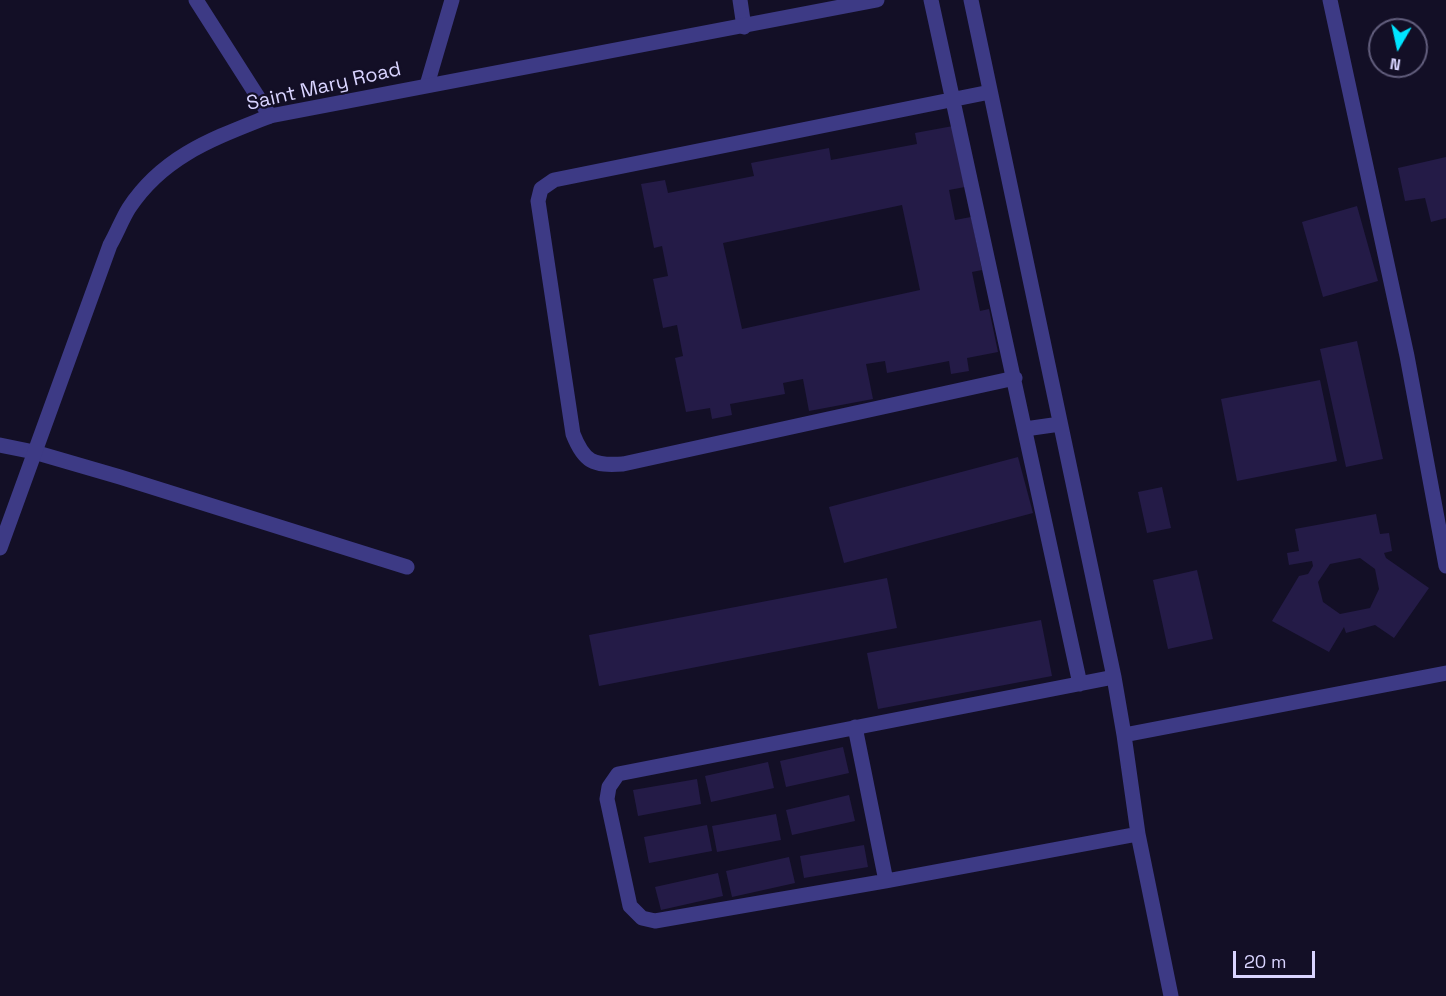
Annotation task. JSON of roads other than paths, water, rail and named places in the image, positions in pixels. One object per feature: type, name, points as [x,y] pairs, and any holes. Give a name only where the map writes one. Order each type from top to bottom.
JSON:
[{"type":"street","points":[[196,0],[270,116]]},
{"type":"street","points":[[427,85],[452,0]]},
{"type":"street","points":[[740,0],[744,27]]},
{"type":"street","name":"Saint Mary Road","points":[[0,548],[110,245],[129,208],[150,181],[179,157],[204,142],[270,116],[877,0]]},
{"type":"street","points":[[931,0],[1080,684]]},
{"type":"street","points":[[971,0],[1114,677],[1138,834],[1171,996]]},
{"type":"street","points":[[1330,0],[1407,356],[1446,566]]},
{"type":"street","points":[[990,92],[554,180],[541,189],[538,201],[573,434],[579,451],[590,461],[606,465],[623,464],[1015,378]]},
{"type":"street","points":[[1026,429],[1060,424]]},
{"type":"street","points":[[0,445],[34,452],[407,567]]},
{"type":"street","points":[[1124,735],[1446,673]]},
{"type":"street","points":[[1114,677],[618,774],[609,787],[607,799],[630,906],[642,918],[655,921],[1138,834]]},
{"type":"street","points":[[855,727],[886,881]]}]
